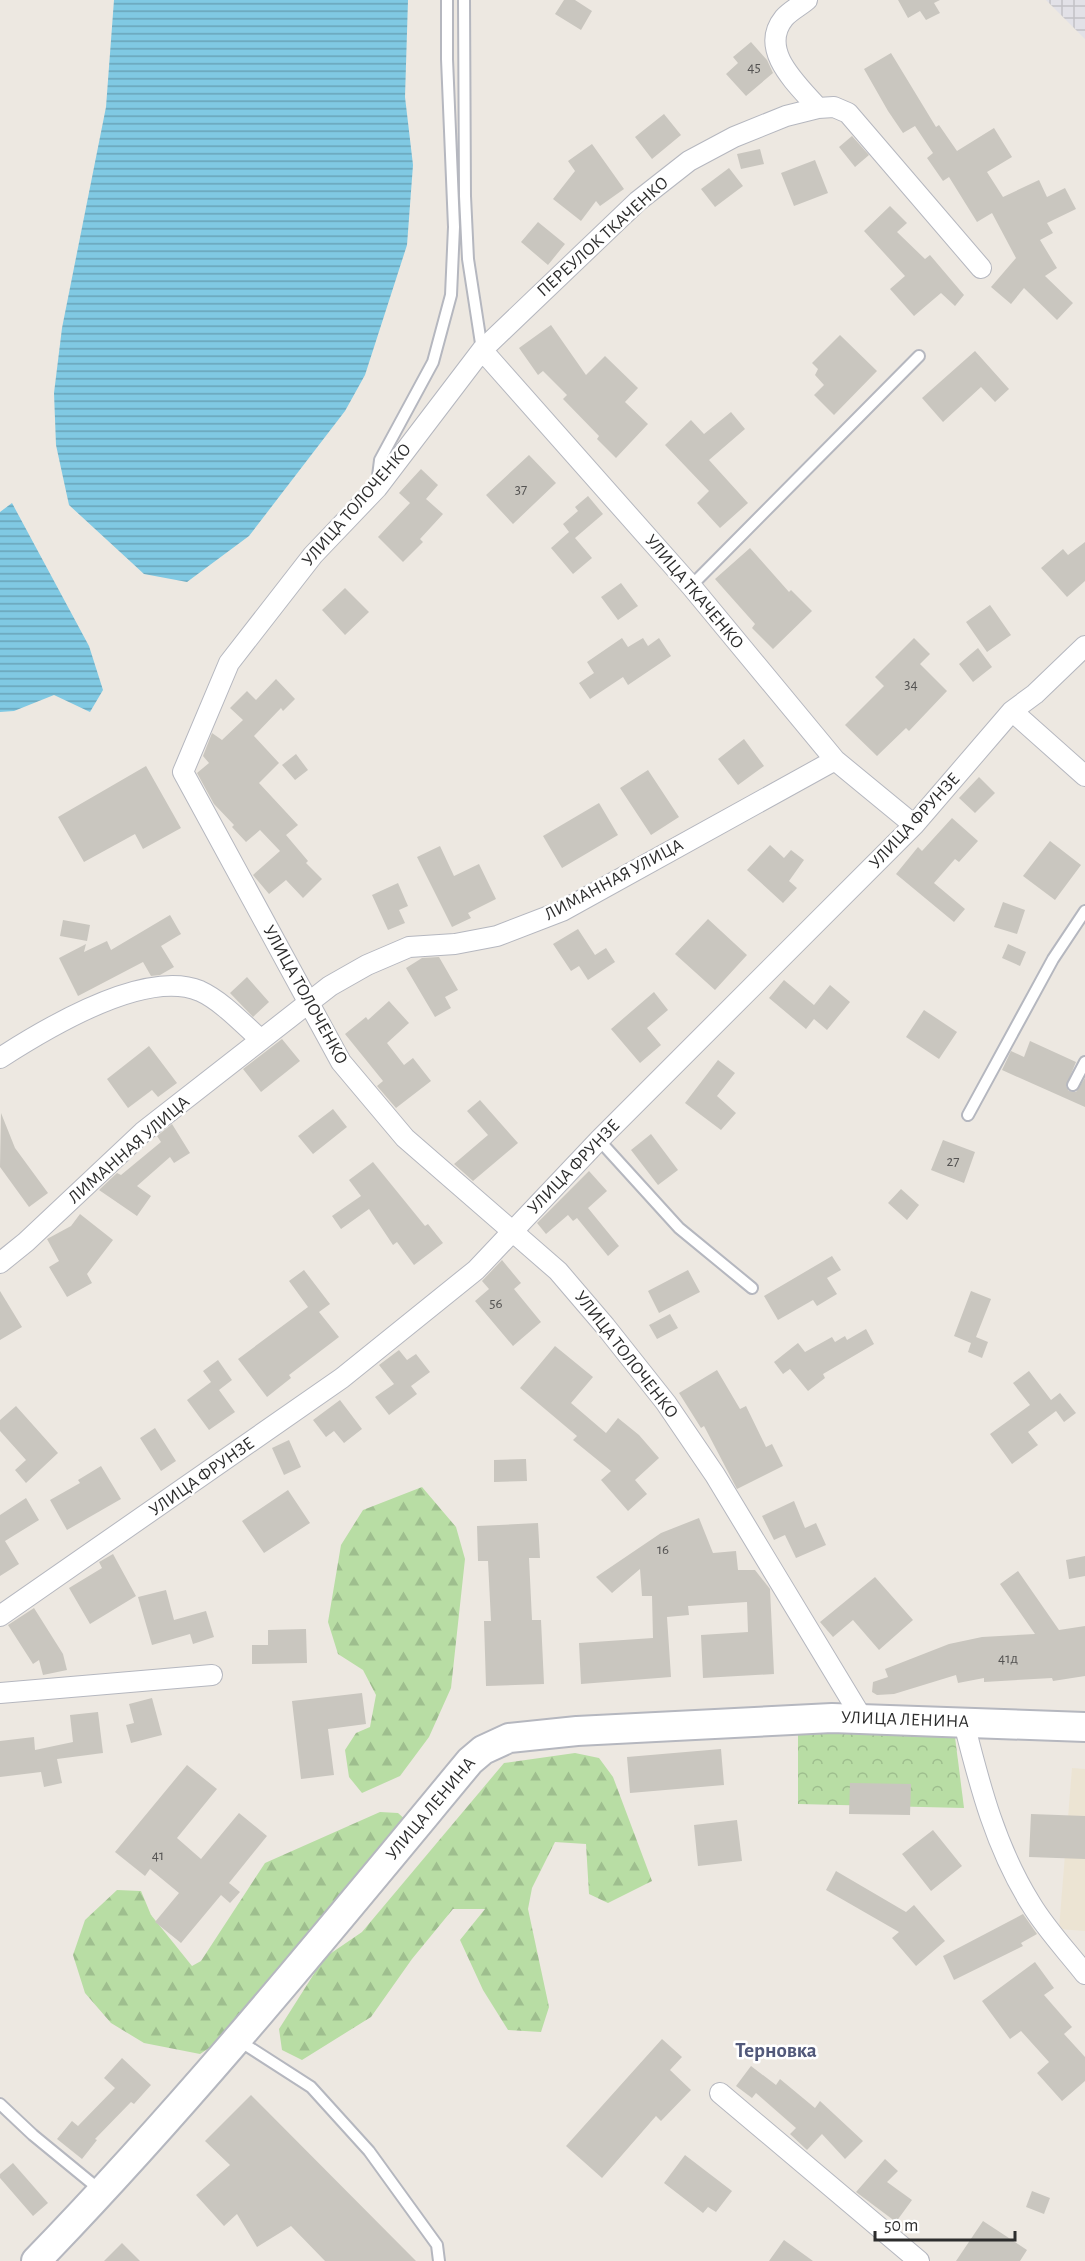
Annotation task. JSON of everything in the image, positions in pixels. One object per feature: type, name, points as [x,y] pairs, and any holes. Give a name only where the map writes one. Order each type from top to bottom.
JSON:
[{"type":"street","points":[[807,0],[786,16],[777,30],[776,48],[783,68],[818,108]]},
{"type":"street","name":"ПЕРЕУЛОК ТКАЧЕНКО","points":[[482,350],[638,201],[689,161],[734,137],[786,116],[818,108],[834,107],[848,113],[981,268]]},
{"type":"street","name":"УЛИЦА ТОЛОЧЕНКО","points":[[482,350],[377,488],[313,555],[229,663],[183,772],[341,1062],[405,1138],[558,1271],[666,1403],[715,1475],[862,1718]]},
{"type":"street","name":"УЛИЦА ТКАЧЕНКО","points":[[482,350],[692,586],[835,760],[914,825]]},
{"type":"street","name":"УЛИЦА ФРУНЗЕ","points":[[0,1616],[342,1378],[476,1270],[599,1140],[914,825],[1012,711],[1035,694],[1085,646]]},
{"type":"street","points":[[1012,711],[1085,776]]},
{"type":"street","name":"ЛИМАННАЯ УЛИЦА","points":[[0,1263],[26,1242],[143,1132],[307,1002],[367,965],[409,947],[455,944],[497,936],[562,911],[835,760]]},
{"type":"street","points":[[0,1058],[48,1027],[118,998],[155,986],[200,991],[261,1040]]},
{"type":"street","points":[[0,1693],[212,1676]]},
{"type":"street","name":"УЛИЦА ЛЕНИНА","points":[[36,2261],[103,2192],[238,2040],[470,1761],[488,1747],[509,1738],[577,1731],[862,1718],[1085,1727]]},
{"type":"street","points":[[964,1723],[985,1806],[1003,1853],[1032,1906],[1085,1974]]},
{"type":"street","points":[[720,2093],[919,2261]]},
{"type":"lane","points":[[377,488],[380,460],[433,362],[451,295],[454,227],[447,59],[447,0]]},
{"type":"lane","points":[[464,0],[465,196],[468,259],[482,350]]},
{"type":"lane","points":[[692,586],[919,356]]},
{"type":"lane","points":[[968,1114],[1053,959],[1085,911]]},
{"type":"lane","points":[[1073,1086],[1085,1062]]},
{"type":"lane","points":[[599,1140],[679,1228],[752,1288]]},
{"type":"lane","points":[[238,2040],[311,2087],[369,2151],[437,2245],[439,2261]]},
{"type":"lane","points":[[0,2104],[33,2135],[103,2192]]},
{"type":"shaded area","points":[[1046,0],[1085,0],[1085,39]]},
{"type":"shaded area","points":[[1072,1768],[1085,1769],[1085,1931],[1059,1929]]},
{"type":"green space","points":[[422,1487],[456,1527],[465,1559],[451,1688],[429,1737],[400,1776],[362,1793],[349,1777],[345,1750],[356,1733],[370,1727],[376,1695],[363,1670],[338,1654],[328,1622],[341,1545],[363,1510]]},
{"type":"green space","points":[[798,1731],[955,1737],[964,1808],[798,1804]]},
{"type":"green space","points":[[575,1753],[599,1758],[613,1777],[652,1881],[608,1903],[589,1894],[586,1844],[555,1842],[532,1888],[528,1909],[549,2007],[541,2032],[508,2030],[483,1990],[460,1940],[485,1909],[453,1909],[412,1959],[371,2017],[302,2060],[282,2050],[279,2029],[324,1958],[362,1932],[504,1763]]},
{"type":"green space","points":[[380,1812],[398,1813],[408,1822],[229,2035],[200,2054],[144,2043],[111,2023],[85,1993],[73,1955],[85,1920],[117,1890],[141,1891],[151,1915],[192,1966],[201,1961],[265,1863]]},
{"type":"water","points":[[114,0],[408,0],[405,97],[413,165],[407,245],[365,375],[345,411],[249,536],[187,582],[144,574],[69,505],[56,445],[54,393],[62,328],[106,107]]},
{"type":"water","points":[[12,503],[89,646],[103,690],[90,712],[54,695],[14,711],[0,712],[0,512]]},
{"type":"building","points":[[564,0],[575,0],[592,11],[581,30],[555,14]]},
{"type":"building","points":[[898,0],[940,0],[934,3],[940,13],[926,20],[920,11],[908,18]]},
{"type":"building","points":[[751,42],[767,60],[773,73],[746,96],[726,74],[738,63],[733,57]]},
{"type":"building","points":[[891,53],[936,127],[939,125],[957,151],[994,128],[1012,157],[987,172],[1003,197],[1039,180],[1047,197],[1065,188],[1076,209],[1047,223],[1053,233],[1040,240],[1057,268],[1045,276],[1073,303],[1057,320],[1024,288],[1011,304],[991,287],[1016,258],[992,213],[977,222],[949,177],[943,181],[927,158],[933,153],[915,126],[903,133],[888,111],[864,69]]},
{"type":"building","points":[[664,114],[681,135],[652,159],[635,137]]},
{"type":"building","points":[[852,136],[869,155],[855,167],[839,147]]},
{"type":"building","points":[[592,144],[624,189],[600,206],[596,201],[581,221],[553,199],[575,171],[568,161]]},
{"type":"building","points":[[760,149],[764,164],[741,169],[737,154]]},
{"type":"building","points":[[815,160],[828,193],[794,206],[781,173]]},
{"type":"building","points":[[729,168],[743,186],[715,207],[701,189]]},
{"type":"building","points":[[890,206],[907,223],[897,232],[925,259],[930,255],[964,295],[955,306],[941,293],[914,316],[890,289],[905,276],[864,231]]},
{"type":"building","points":[[538,222],[565,244],[548,265],[521,242]]},
{"type":"building","points":[[551,325],[586,375],[605,356],[638,388],[625,402],[648,424],[616,458],[597,439],[599,436],[563,399],[567,395],[543,371],[538,375],[519,348]]},
{"type":"building","points":[[840,335],[877,371],[834,415],[814,395],[824,385],[815,375],[818,369],[812,363]]},
{"type":"building","points":[[975,351],[1009,389],[995,402],[981,387],[943,422],[922,398]]},
{"type":"building","points":[[731,412],[745,429],[709,460],[748,503],[720,528],[697,503],[709,491],[665,445],[691,420],[704,434]]},
{"type":"building","points":[[529,455],[556,483],[513,524],[486,495]]},
{"type":"building","points":[[421,469],[438,485],[426,499],[443,514],[420,539],[423,542],[403,562],[378,537],[410,503],[399,493]]},
{"type":"building","points":[[588,496],[603,514],[575,538],[592,558],[573,574],[551,548],[569,532],[563,524],[578,511],[575,507]]},
{"type":"building","points":[[1085,542],[1085,581],[1067,597],[1041,568],[1063,549],[1068,555]]},
{"type":"building","points":[[750,548],[789,592],[791,590],[812,611],[773,649],[752,628],[755,624],[715,579]]},
{"type":"building","points":[[621,583],[638,606],[618,620],[601,597]]},
{"type":"building","points":[[345,588],[369,612],[345,635],[322,610]]},
{"type":"building","points":[[990,605],[1011,635],[987,652],[966,622]]},
{"type":"building","points":[[622,638],[628,647],[643,638],[648,646],[659,638],[671,656],[628,685],[623,677],[590,699],[579,683],[594,673],[587,662]]},
{"type":"building","points":[[914,638],[930,654],[920,664],[947,691],[909,731],[906,728],[877,756],[845,725],[884,686],[875,677]]},
{"type":"building","points":[[978,648],[992,667],[973,682],[959,664]]},
{"type":"building","points":[[276,679],[295,699],[283,711],[281,708],[254,736],[279,763],[259,783],[298,825],[286,835],[308,861],[306,863],[322,879],[303,898],[286,880],[269,894],[253,875],[280,851],[260,830],[246,842],[214,804],[197,773],[209,763],[203,756],[212,733],[222,740],[243,720],[230,708],[247,691],[256,700]]},
{"type":"building","points":[[744,739],[764,766],[738,785],[718,759]]},
{"type":"building","points":[[296,754],[308,770],[295,780],[282,765]]},
{"type":"building","points":[[146,766],[181,828],[143,849],[135,834],[84,862],[58,817]]},
{"type":"building","points":[[648,770],[679,817],[651,835],[620,788]]},
{"type":"building","points":[[979,777],[995,793],[975,813],[959,798]]},
{"type":"building","points":[[599,803],[618,835],[562,868],[543,836]]},
{"type":"building","points":[[952,818],[978,841],[959,862],[955,859],[934,883],[965,909],[954,922],[896,874],[918,847],[922,851]]},
{"type":"building","points":[[1050,841],[1081,865],[1055,900],[1023,876]]},
{"type":"building","points":[[770,845],[784,858],[791,850],[804,860],[789,881],[797,888],[783,903],[747,870]]},
{"type":"building","points":[[440,846],[454,876],[479,864],[496,899],[468,913],[471,918],[452,927],[417,857]]},
{"type":"building","points":[[398,883],[408,906],[399,910],[405,923],[388,930],[372,895]]},
{"type":"building","points":[[1003,902],[1025,910],[1017,934],[994,927]]},
{"type":"building","points":[[170,915],[181,934],[161,946],[174,967],[160,975],[151,976],[143,962],[78,996],[59,958],[86,944],[84,952],[107,941],[111,950]]},
{"type":"building","points":[[708,919],[747,955],[715,990],[675,954]]},
{"type":"building","points":[[63,920],[90,925],[87,941],[60,936]]},
{"type":"building","points":[[578,929],[595,955],[606,948],[615,962],[588,980],[579,966],[571,971],[553,944]]},
{"type":"building","points":[[1008,944],[1026,952],[1020,966],[1002,958]]},
{"type":"building","points":[[439,957],[458,990],[445,997],[451,1008],[435,1017],[406,968],[422,958]]},
{"type":"building","points":[[247,977],[269,1002],[253,1017],[230,993]]},
{"type":"building","points":[[784,980],[814,1005],[830,985],[850,1002],[827,1030],[814,1019],[806,1029],[769,998]]},
{"type":"building","points":[[654,992],[668,1010],[647,1028],[661,1045],[640,1063],[611,1029]]},
{"type":"building","points":[[389,1001],[409,1023],[387,1043],[404,1065],[413,1058],[431,1081],[396,1108],[377,1086],[383,1081],[345,1034],[366,1017],[368,1020]]},
{"type":"building","points":[[924,1010],[957,1032],[939,1059],[906,1037]]},
{"type":"building","points":[[282,1039],[300,1061],[261,1092],[243,1069]]},
{"type":"building","points":[[1030,1041],[1076,1062],[1066,1086],[1069,1091],[1076,1092],[1085,1078],[1085,1107],[1002,1070],[1011,1051],[1024,1057]]},
{"type":"building","points":[[149,1046],[177,1083],[158,1097],[152,1090],[128,1108],[107,1079]]},
{"type":"building","points":[[718,1060],[735,1073],[717,1096],[736,1113],[721,1130],[685,1103]]},
{"type":"building","points":[[480,1100],[518,1143],[473,1181],[454,1164],[488,1135],[467,1111]]},
{"type":"building","points":[[333,1109],[347,1127],[313,1154],[298,1136]]},
{"type":"building","points":[[1,1113],[15,1148],[48,1193],[29,1207],[0,1167]]},
{"type":"building","points":[[172,1124],[190,1153],[174,1163],[170,1157],[137,1186],[151,1196],[137,1216],[99,1190],[117,1173],[121,1175],[161,1142],[157,1136]]},
{"type":"building","points":[[651,1134],[678,1170],[658,1185],[631,1150]]},
{"type":"building","points":[[943,1140],[975,1152],[964,1183],[931,1170]]},
{"type":"building","points":[[373,1162],[425,1226],[428,1224],[443,1243],[414,1265],[397,1242],[393,1245],[369,1209],[341,1229],[332,1216],[361,1196],[349,1180]]},
{"type":"building","points":[[589,1171],[607,1191],[588,1208],[619,1246],[608,1256],[577,1218],[573,1221],[568,1215],[546,1234],[537,1223]]},
{"type":"building","points":[[901,1189],[919,1205],[907,1220],[888,1203]]},
{"type":"building","points":[[80,1214],[113,1240],[87,1274],[92,1283],[67,1297],[49,1267],[59,1261],[47,1239],[71,1226]]},
{"type":"building","points":[[832,1256],[841,1270],[827,1278],[837,1294],[817,1306],[813,1300],[778,1320],[764,1296]]},
{"type":"building","points":[[502,1260],[521,1283],[514,1289],[541,1322],[513,1346],[475,1301],[489,1289],[482,1281]]},
{"type":"building","points":[[304,1270],[330,1304],[319,1312],[339,1337],[289,1375],[291,1378],[267,1397],[238,1359],[308,1307],[289,1281]]},
{"type":"building","points":[[688,1270],[700,1292],[659,1313],[648,1291]]},
{"type":"building","points":[[0,1291],[22,1327],[0,1340]]},
{"type":"building","points":[[971,1291],[991,1299],[976,1337],[988,1342],[982,1358],[968,1352],[971,1343],[954,1336]]},
{"type":"building","points":[[670,1314],[678,1328],[657,1339],[649,1325]]},
{"type":"building","points":[[866,1329],[874,1344],[823,1374],[825,1378],[808,1391],[790,1369],[783,1374],[774,1362],[798,1343],[805,1352],[832,1337],[835,1342],[845,1336],[847,1340]]},
{"type":"building","points":[[555,1346],[593,1377],[571,1403],[606,1433],[618,1418],[639,1435],[659,1458],[635,1480],[647,1494],[628,1511],[601,1480],[611,1471],[573,1440],[577,1436],[520,1388]]},
{"type":"building","points":[[399,1350],[407,1360],[416,1354],[430,1372],[411,1386],[417,1394],[389,1415],[375,1397],[394,1384],[379,1365]]},
{"type":"building","points":[[218,1360],[232,1380],[219,1390],[235,1412],[209,1430],[187,1400],[211,1382],[203,1371]]},
{"type":"building","points":[[717,1370],[740,1409],[746,1406],[766,1447],[772,1444],[783,1466],[737,1489],[704,1426],[701,1428],[679,1393]]},
{"type":"building","points":[[1029,1371],[1051,1400],[1060,1393],[1076,1413],[1064,1422],[1056,1411],[1028,1432],[1038,1445],[1012,1464],[990,1434],[1030,1405],[1013,1383]]},
{"type":"building","points":[[340,1400],[362,1429],[344,1443],[334,1431],[326,1437],[313,1420]]},
{"type":"building","points":[[16,1406],[58,1453],[26,1483],[15,1470],[26,1460],[0,1431],[0,1420]]},
{"type":"building","points":[[155,1428],[176,1461],[161,1471],[140,1438]]},
{"type":"building","points":[[289,1440],[301,1467],[284,1475],[272,1448]]},
{"type":"building","points":[[526,1459],[527,1481],[494,1482],[494,1460]]},
{"type":"building","points":[[101,1466],[121,1499],[67,1530],[50,1500],[80,1483],[78,1480]]},
{"type":"building","points":[[288,1490],[310,1523],[264,1553],[242,1521]]},
{"type":"building","points":[[26,1498],[39,1520],[5,1541],[19,1564],[0,1576],[0,1515]]},
{"type":"building","points":[[794,1501],[805,1528],[816,1523],[826,1545],[796,1558],[785,1535],[774,1540],[762,1516]]},
{"type":"building","points":[[699,1518],[713,1553],[736,1551],[738,1570],[755,1570],[770,1589],[774,1674],[703,1678],[701,1635],[748,1632],[747,1602],[688,1606],[689,1615],[667,1617],[671,1677],[581,1684],[579,1643],[653,1638],[652,1596],[642,1596],[640,1569],[612,1593],[596,1577],[661,1533]]},
{"type":"building","points":[[538,1523],[540,1558],[529,1558],[532,1620],[541,1620],[544,1684],[486,1686],[484,1621],[491,1621],[488,1561],[478,1561],[477,1526]]},
{"type":"building","points":[[113,1554],[136,1596],[90,1624],[69,1588],[102,1568],[99,1562]]},
{"type":"building","points":[[1085,1556],[1085,1576],[1069,1579],[1066,1560]]},
{"type":"building","points":[[1018,1571],[1059,1630],[1085,1626],[1085,1676],[1053,1681],[1052,1678],[984,1682],[984,1678],[958,1683],[956,1675],[894,1694],[877,1695],[872,1692],[873,1682],[888,1677],[885,1669],[949,1644],[982,1637],[1035,1634],[1000,1584]]},
{"type":"building","points":[[875,1577],[913,1620],[879,1650],[853,1620],[833,1637],[820,1622]]},
{"type":"building","points":[[166,1590],[174,1620],[206,1611],[214,1637],[193,1644],[190,1634],[152,1645],[138,1597]]},
{"type":"building","points":[[34,1608],[63,1654],[67,1670],[43,1675],[39,1660],[33,1664],[8,1625]]},
{"type":"building","points":[[306,1629],[307,1663],[252,1664],[252,1645],[268,1645],[268,1630]]},
{"type":"building","points":[[362,1693],[366,1724],[328,1729],[334,1775],[301,1779],[292,1701]]},
{"type":"building","points":[[152,1698],[162,1735],[131,1743],[126,1725],[134,1723],[129,1704]]},
{"type":"building","points":[[98,1712],[103,1753],[57,1759],[62,1783],[44,1787],[41,1772],[0,1777],[0,1741],[34,1737],[35,1750],[73,1742],[70,1715]]},
{"type":"building","points":[[721,1749],[724,1785],[630,1793],[627,1757]]},
{"type":"building","points":[[187,1765],[217,1789],[177,1838],[201,1859],[239,1813],[267,1836],[229,1883],[240,1892],[230,1903],[221,1895],[181,1943],[155,1922],[179,1893],[150,1869],[145,1876],[115,1852]]},
{"type":"building","points":[[850,1783],[911,1784],[910,1815],[849,1814]]},
{"type":"building","points":[[1031,1814],[1085,1816],[1085,1859],[1029,1857]]},
{"type":"building","points":[[737,1820],[742,1861],[698,1866],[694,1825]]},
{"type":"building","points":[[933,1830],[962,1866],[931,1891],[902,1854]]},
{"type":"building","points":[[836,1871],[906,1912],[914,1905],[945,1941],[916,1966],[892,1938],[899,1932],[826,1890]]},
{"type":"building","points":[[1023,1914],[1037,1934],[1021,1943],[1023,1946],[954,1980],[943,1956]]},
{"type":"building","points":[[1035,1962],[1054,1988],[1044,1995],[1072,2027],[1064,2034],[1085,2057],[1085,2081],[1062,2101],[1037,2073],[1049,2062],[1021,2031],[1010,2039],[982,2001]]},
{"type":"building","points":[[662,2039],[682,2057],[670,2070],[691,2090],[661,2121],[656,2116],[602,2178],[566,2146]]},
{"type":"building","points":[[122,2058],[151,2085],[134,2104],[131,2102],[95,2139],[97,2140],[82,2159],[57,2139],[72,2121],[78,2126],[115,2088],[104,2078]]},
{"type":"building","points":[[751,2066],[776,2085],[780,2079],[815,2108],[820,2101],[863,2141],[845,2159],[822,2134],[807,2150],[790,2134],[796,2128],[756,2093],[752,2098],[736,2086]]},
{"type":"building","points":[[251,2095],[416,2261],[325,2261],[291,2226],[257,2247],[237,2214],[224,2226],[196,2195],[230,2165],[205,2141]]},
{"type":"building","points":[[685,2155],[732,2191],[716,2212],[708,2207],[703,2213],[664,2183]]},
{"type":"building","points":[[885,2159],[898,2171],[887,2182],[912,2200],[896,2222],[856,2192]]},
{"type":"building","points":[[13,2163],[48,2203],[33,2216],[0,2178],[0,2174]]},
{"type":"building","points":[[1032,2191],[1050,2198],[1044,2214],[1026,2207]]},
{"type":"building","points":[[983,2221],[1027,2250],[1020,2261],[956,2261]]},
{"type":"building","points":[[784,2240],[813,2261],[769,2261]]},
{"type":"building","points":[[122,2243],[140,2261],[104,2261]]},
{"type":"district","name":"Терновка","points":[[776,2050]]}]
